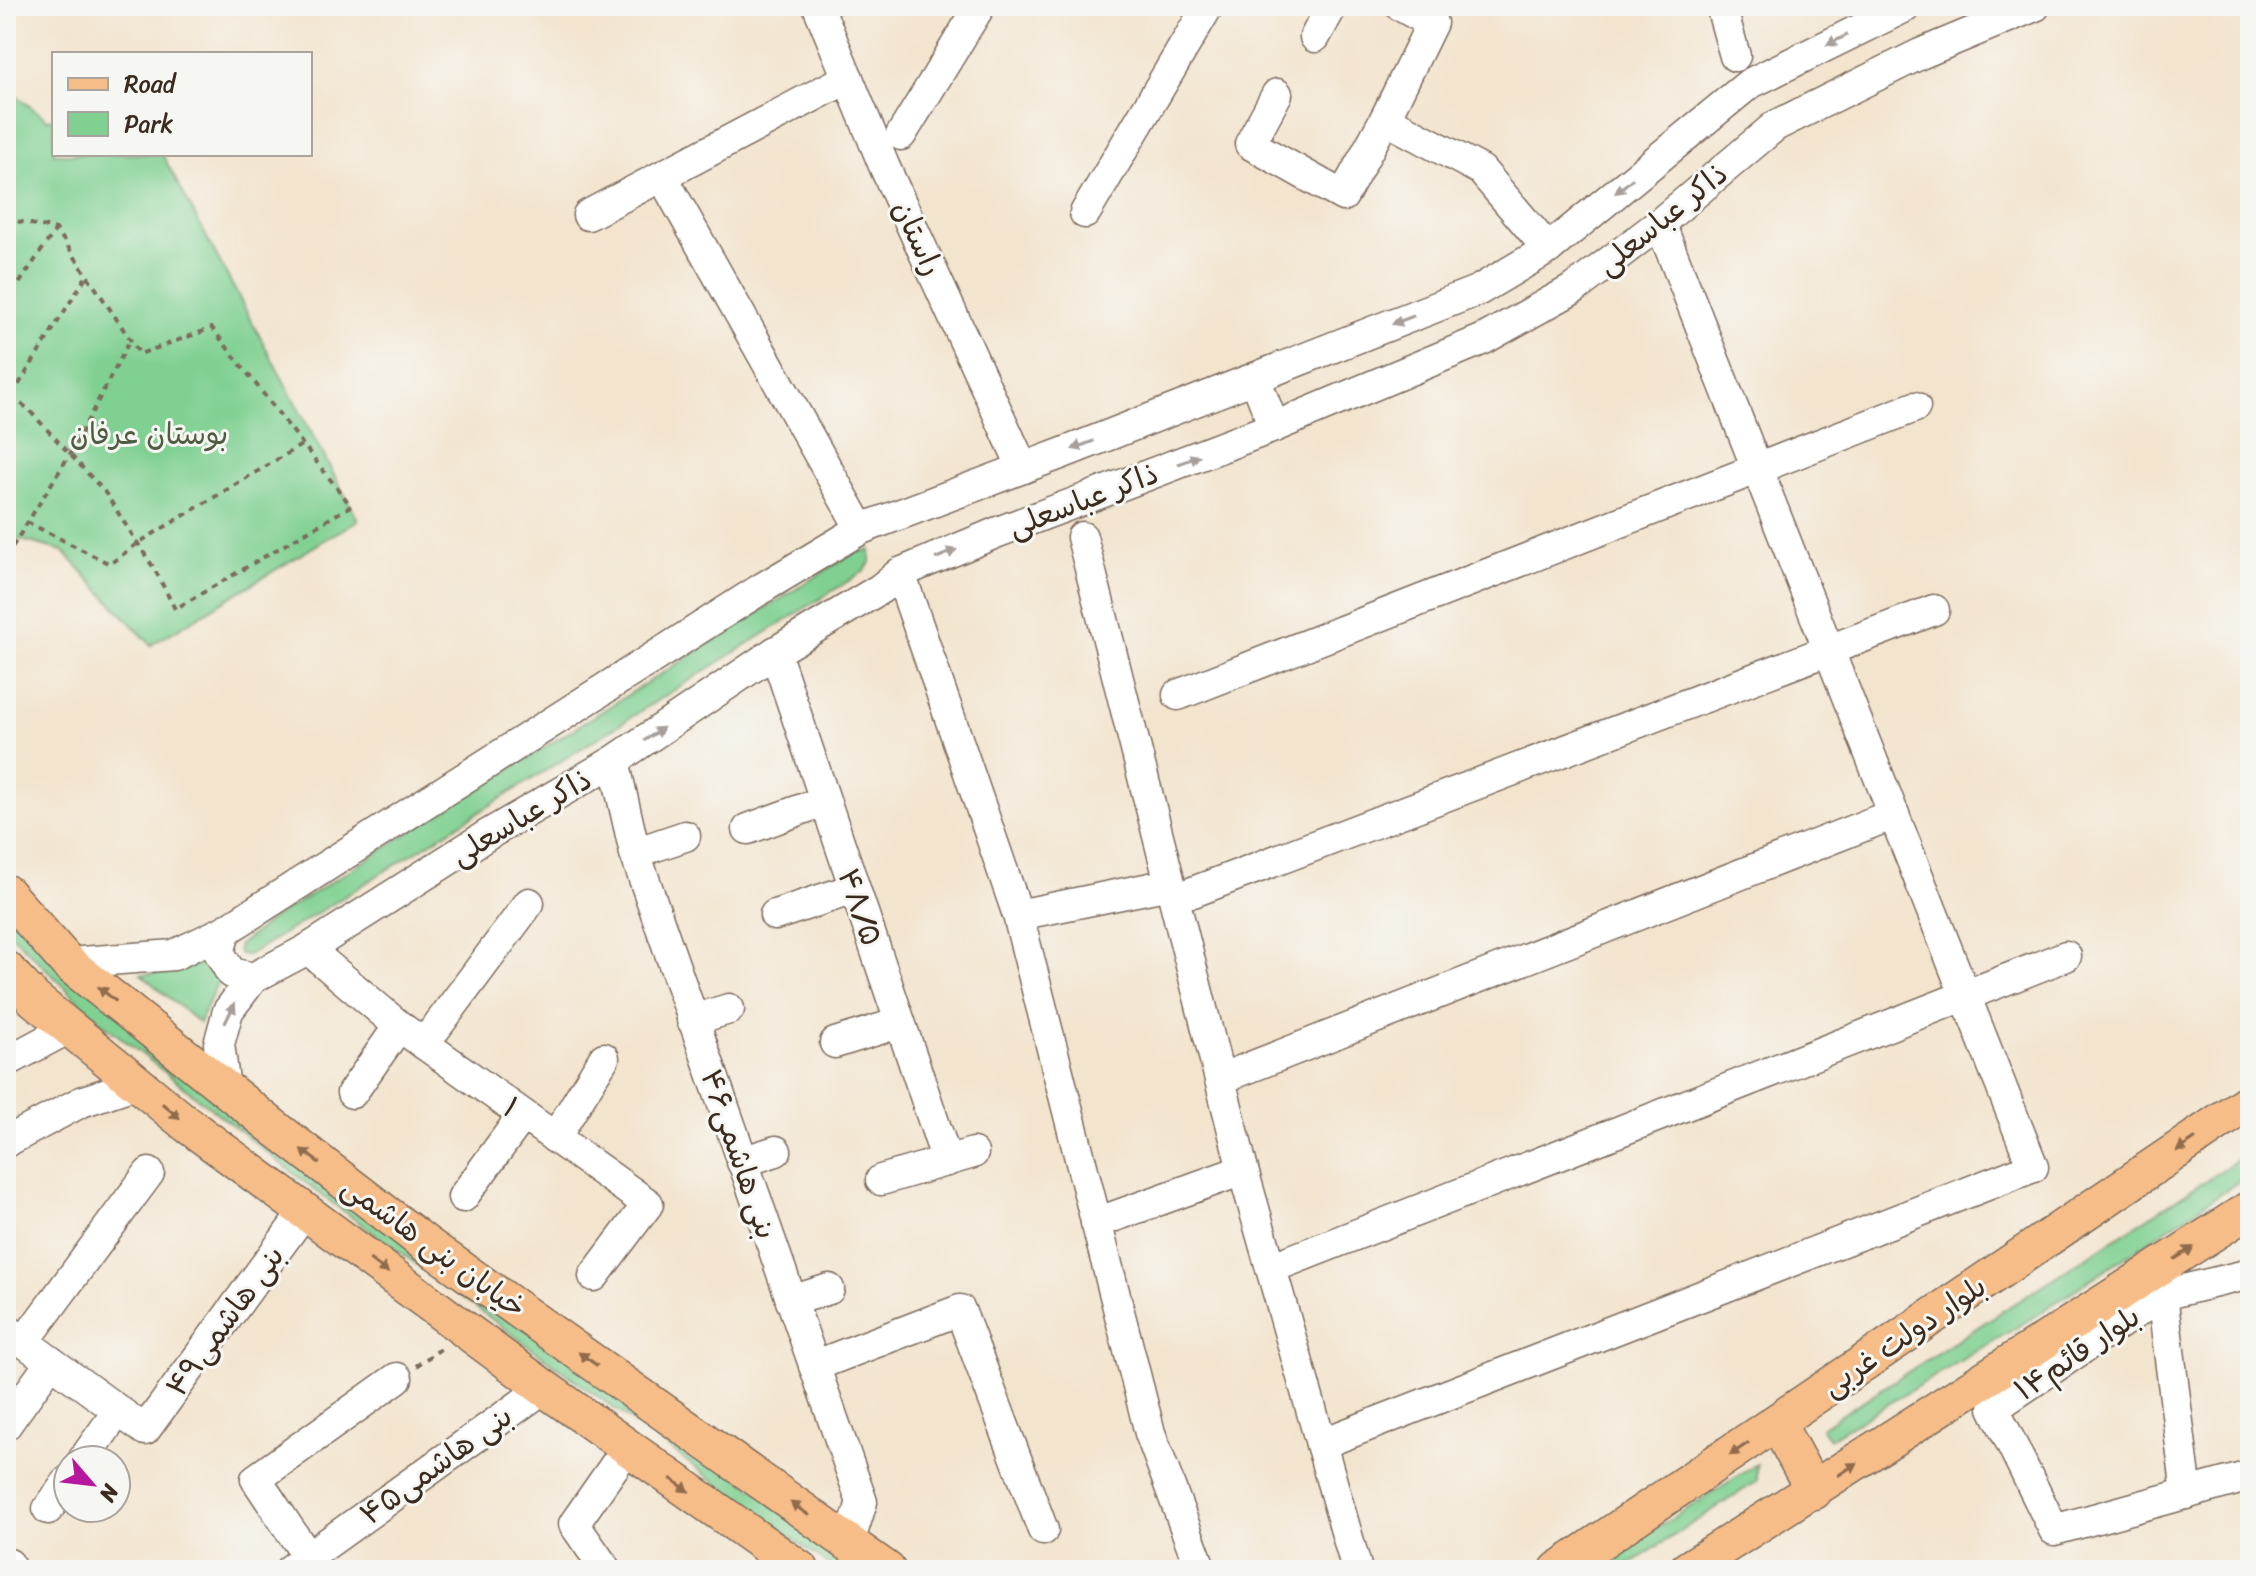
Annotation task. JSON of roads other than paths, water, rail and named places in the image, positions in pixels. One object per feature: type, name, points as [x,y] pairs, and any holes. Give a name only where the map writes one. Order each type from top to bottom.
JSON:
[{"type":"main road","name":"خیابان بنی هاشمی","points":[[6,893],[68,963],[427,1245],[887,1570]]},
{"type":"main road","name":"خیابان بنی هاشمی","points":[[6,969],[34,999],[188,1125],[544,1388],[801,1570]]},
{"type":"main road","name":"بلوار دولت غربی","points":[[1558,1570],[2250,1101]]},
{"type":"main road","points":[[1687,1570],[2250,1209]]},
{"type":"main road","points":[[1777,1423],[1814,1491]]},
{"type":"street","name":"راستان","points":[[818,6],[885,168],[1023,468]]},
{"type":"street","points":[[901,135],[980,6]]},
{"type":"street","points":[[1085,213],[1208,6]]},
{"type":"street","points":[[1315,37],[1332,6]]},
{"type":"street","points":[[1277,94],[1250,144],[1343,196],[1432,23],[1401,6]]},
{"type":"street","points":[[1721,6],[1735,56]]},
{"type":"street","name":"ذاکر عباسعلی","points":[[68,963],[174,955],[226,930],[751,595],[861,529],[1479,290],[1548,249],[1749,84],[1907,6]]},
{"type":"street","name":"ذاکر عباسعلی","points":[[225,1088],[219,1044],[228,1011],[253,978],[308,949],[489,834],[614,761],[775,652],[880,589],[900,573],[998,532],[1274,427],[1484,339],[1575,288],[1660,223],[1775,126],[1920,54],[2035,6]]},
{"type":"street","points":[[588,215],[848,78]]},
{"type":"street","points":[[1385,119],[1481,170],[1548,249]]},
{"type":"street","points":[[662,176],[861,529]]},
{"type":"street","points":[[1321,1444],[2033,1167],[1660,223]]},
{"type":"street","points":[[1255,378],[1274,427]]},
{"type":"street","points":[[1178,695],[1915,407]]},
{"type":"street","points":[[1082,537],[1182,888],[1220,1079],[1243,1170],[1357,1570]]},
{"type":"street","points":[[900,573],[1018,915],[1150,1433],[1201,1570]]},
{"type":"street","points":[[1018,915],[1182,888],[1934,610]]},
{"type":"street","name":"۴۸/۵","points":[[775,652],[899,1023],[960,1157],[881,1180]]},
{"type":"street","name":"بنی هاشمی۴۶","points":[[614,761],[635,853],[862,1502],[849,1543]]},
{"type":"street","points":[[748,829],[824,801]]},
{"type":"street","points":[[1220,1079],[1894,814]]},
{"type":"street","points":[[635,853],[685,836]]},
{"type":"street","points":[[775,915],[853,889]]},
{"type":"street","points":[[424,1044],[529,903]]},
{"type":"street","points":[[226,930],[219,952],[231,973],[253,978]]},
{"type":"street","name":"۱","points":[[308,949],[399,1026],[648,1204],[594,1276]]},
{"type":"street","points":[[1271,1268],[2066,956]]},
{"type":"street","points":[[692,1020],[729,1009]]},
{"type":"street","points":[[835,1043],[899,1023]]},
{"type":"street","points":[[352,1093],[399,1026]]},
{"type":"street","points":[[6,1062],[69,1028]]},
{"type":"street","points":[[555,1138],[604,1058]]},
{"type":"street","points":[[6,1142],[81,1102],[137,1083]]},
{"type":"street","points":[[463,1197],[523,1115]]},
{"type":"street","points":[[742,1162],[776,1151]]},
{"type":"street","points":[[1096,1223],[1243,1170]]},
{"type":"street","points":[[94,1444],[118,1411],[15,1336],[149,1173]]},
{"type":"street","name":"بنی هاشمی۴۹","points":[[118,1411],[145,1430],[305,1211]]},
{"type":"street","points":[[2187,1494],[2162,1295],[2250,1274]]},
{"type":"street","points":[[791,1301],[829,1289]]},
{"type":"street","name":"بلوار قائم۱۴","points":[[2162,1295],[1994,1408],[2054,1530],[2250,1476]]},
{"type":"street","points":[[814,1366],[960,1310],[1043,1530]]},
{"type":"street","points":[[6,1425],[51,1362]]},
{"type":"street","points":[[299,1564],[256,1479],[397,1378]]},
{"type":"street","name":"بنی هاشمی۴۵","points":[[299,1564],[544,1388]]},
{"type":"street","points":[[606,1570],[574,1524],[627,1448]]},
{"type":"street","points":[[48,1509],[52,1503]]},
{"type":"park label","name":"بوستان عرفان","points":[[149,434]]}]
